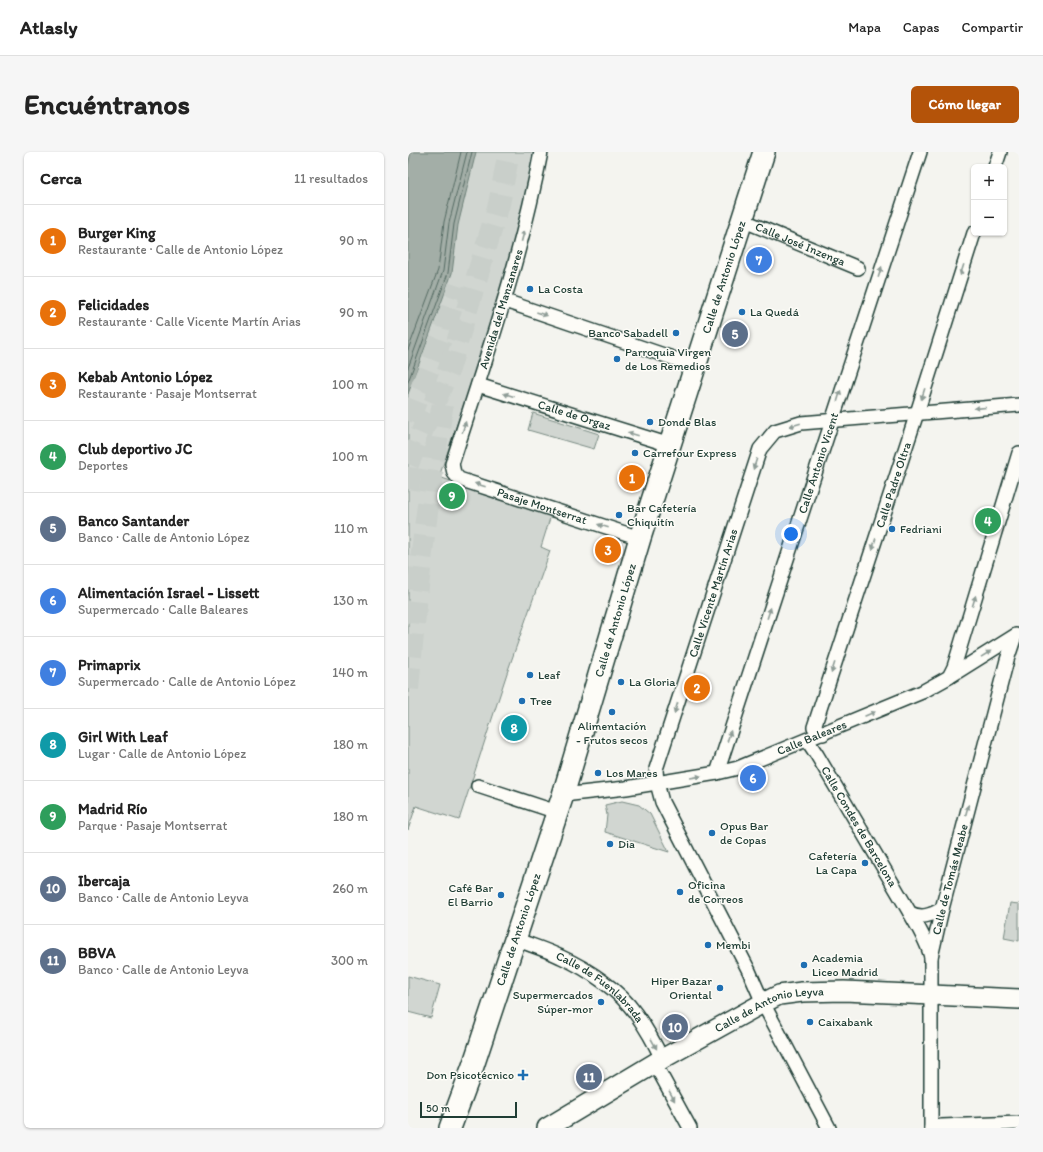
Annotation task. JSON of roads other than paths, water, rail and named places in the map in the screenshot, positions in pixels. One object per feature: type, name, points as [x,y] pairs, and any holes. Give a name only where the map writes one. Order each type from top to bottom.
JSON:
[{"type":"main road","name":"Calle de Antonio López","points":[[450,1128],[465,1088],[560,803],[640,538],[764,152]]},
{"type":"main road","name":"Calle de Antonio Leyva","points":[[547,1128],[659,1061],[779,995],[802,992],[844,991],[1019,998]]},
{"type":"main road","name":"Calle de Antonio López","points":[[465,1088],[467,1128]]},
{"type":"street","name":"Avenida del Manzanares","points":[[452,464],[505,301],[534,192],[541,152]]},
{"type":"street","name":"Calle Antonio Vicent","points":[[717,773],[920,152]]},
{"type":"street","points":[[996,164],[1000,152]]},
{"type":"street","name":"Calle José Inzenga","points":[[742,220],[858,268]]},
{"type":"street","name":"Calle Padre Oltra","points":[[823,734],[814,727],[917,413],[973,236]]},
{"type":"street","points":[[505,301],[696,366]]},
{"type":"street","name":"Calle de Orgaz","points":[[478,385],[670,445]]},
{"type":"street","points":[[832,420],[1019,405]]},
{"type":"street","name":"Calle Vicente Martín Arias","points":[[829,1128],[763,1003],[749,971],[662,802],[657,783],[656,769],[760,449],[775,431],[800,423],[832,420]]},
{"type":"street","points":[[949,677],[954,668],[1019,453]]},
{"type":"street","name":"Pasaje Montserrat","points":[[452,464],[454,473],[460,479],[640,538]]},
{"type":"street","name":"Calle Baleares","points":[[560,803],[626,788],[717,773],[738,768],[922,692],[1017,635]]},
{"type":"street","name":"Calle de Tomás Meabe","points":[[931,1128],[931,957],[1006,660],[1017,635]]},
{"type":"street","name":"Calle Condes de Barcelona","points":[[807,740],[910,913],[925,941],[931,957]]},
{"type":"street","points":[[478,786],[560,803]]},
{"type":"street","points":[[910,913],[922,916],[933,914],[942,909]]},
{"type":"street","name":"Calle de Fuenlabrada","points":[[515,939],[560,956],[585,970],[609,987],[626,1002],[636,1014],[654,1043],[659,1061],[690,1128]]},
{"type":"street","points":[[931,1128],[942,1126],[1019,1123]]},
{"type":"water","points":[[411,152],[476,152],[458,225],[452,273],[408,394],[408,167]]},
{"type":"tunnel","points":[[408,464],[449,369],[499,204],[509,152]]},
{"type":"tunnel","points":[[408,421],[441,339],[459,286]]},
{"type":"tunnel","points":[[408,689],[423,545],[443,402]]},
{"type":"tunnel","points":[[408,489],[414,451]]},
{"type":"place","name":"Primaprix","points":[[759,260]]},
{"type":"place","name":"La Costa","points":[[530,289]]},
{"type":"place","name":"La Quedá","points":[[742,312]]},
{"type":"place","name":"Banco Sabadell","points":[[676,333]]},
{"type":"place","name":"Banco Santander","points":[[735,334]]},
{"type":"place","name":"Parroquia Virgen de Los Remedios","points":[[617,359]]},
{"type":"place","name":"Donde Blas","points":[[650,422]]},
{"type":"place","name":"Carrefour Express","points":[[635,453]]},
{"type":"place","name":"Burger King","points":[[632,478]]},
{"type":"place","name":"Madrid Río","points":[[452,496]]},
{"type":"place","name":"Bar Cafetería Chiquitín","points":[[619,515]]},
{"type":"place","name":"Club deportivo JC","points":[[988,521]]},
{"type":"place","name":"Fedriani","points":[[892,529]]},
{"type":"place","name":"Kebab Antonio López","points":[[608,550]]},
{"type":"place","name":"Leaf","points":[[530,675]]},
{"type":"place","name":"La Gloria","points":[[621,682]]},
{"type":"place","name":"Felicidades","points":[[697,688]]},
{"type":"place","name":"Tree","points":[[522,701]]},
{"type":"place","name":"Alimentación - Frutos secos","points":[[612,712]]},
{"type":"place","name":"Girl With Leaf","points":[[514,728]]},
{"type":"place","name":"Los Mares","points":[[598,773]]},
{"type":"place","name":"Alimentación Israel - Lissett","points":[[753,778]]},
{"type":"place","name":"Opus Bar de Copas","points":[[712,833]]},
{"type":"place","name":"Dia","points":[[610,844]]},
{"type":"place","name":"Cafetería La Capa","points":[[865,863]]},
{"type":"place","name":"Oficina de Correos","points":[[680,892]]},
{"type":"place","name":"Café Bar El Barrio","points":[[501,895]]},
{"type":"place","name":"Membi","points":[[708,945]]},
{"type":"place","name":"Academia Liceo Madrid","points":[[804,965]]},
{"type":"place","name":"Hiper Bazar Oriental","points":[[720,988]]},
{"type":"place","name":"Supermercados Súper-mor","points":[[601,1002]]},
{"type":"place","name":"Caixabank","points":[[810,1022]]},
{"type":"place","name":"Ibercaja","points":[[675,1027]]},
{"type":"place","name":"Don Psicotécnico","points":[[523,1075]]},
{"type":"place","name":"BBVA","points":[[589,1077]]}]
